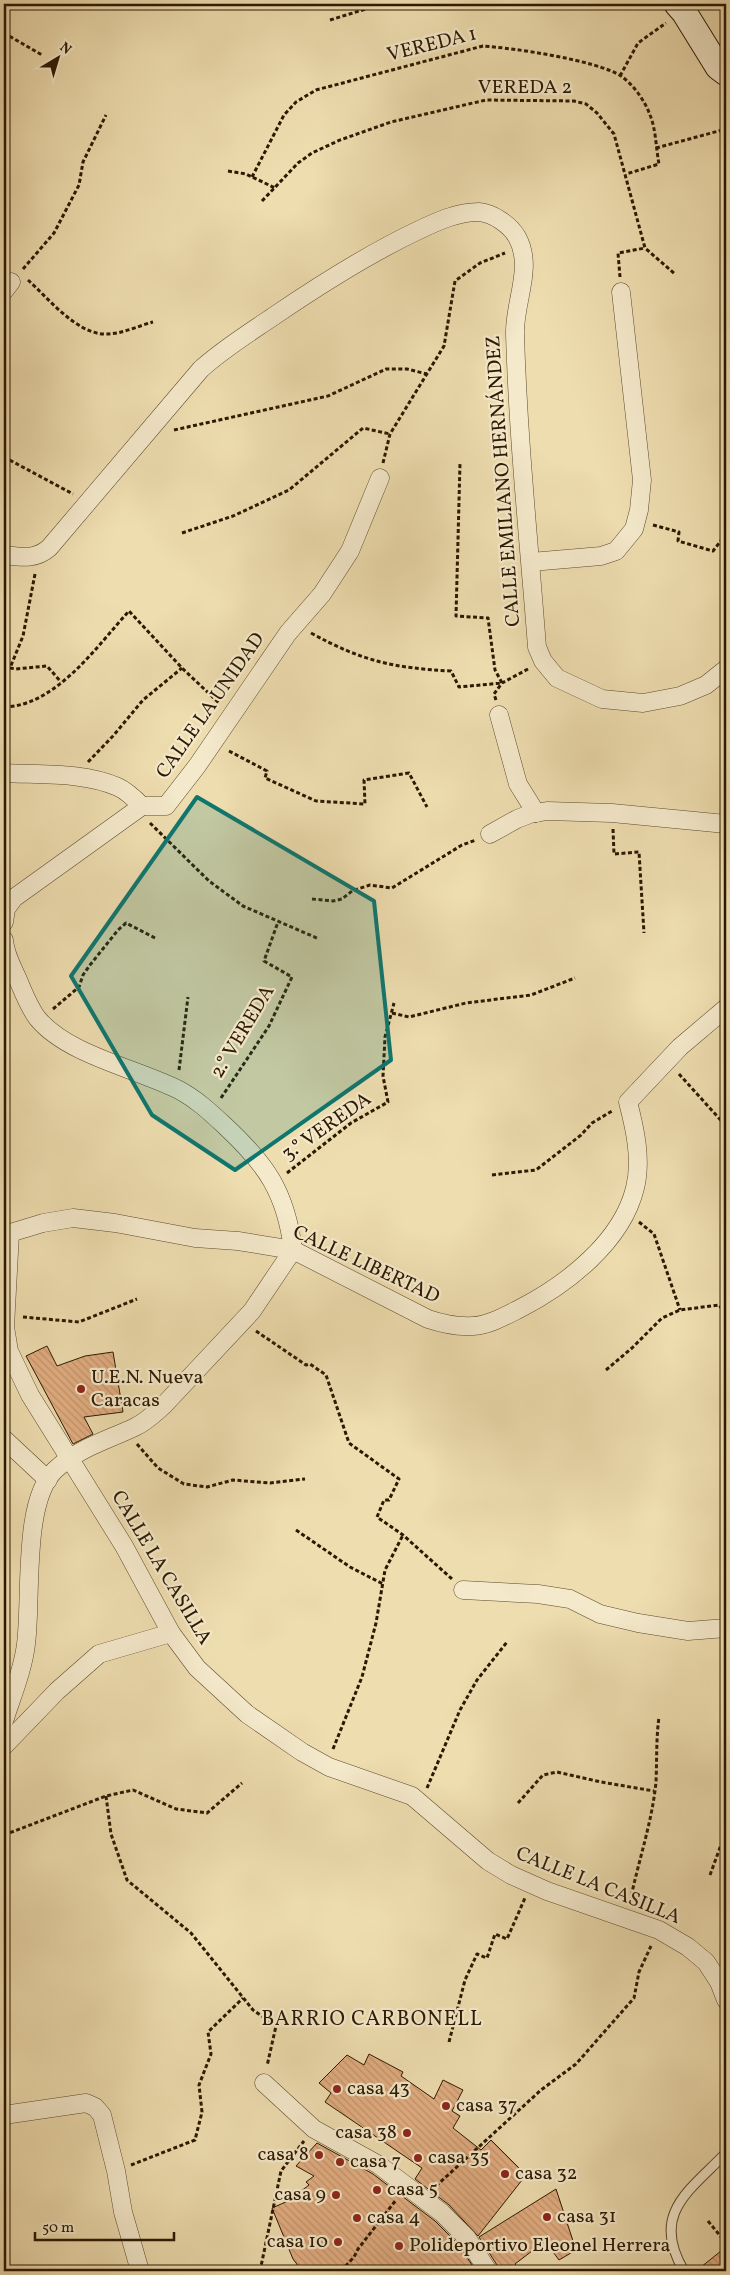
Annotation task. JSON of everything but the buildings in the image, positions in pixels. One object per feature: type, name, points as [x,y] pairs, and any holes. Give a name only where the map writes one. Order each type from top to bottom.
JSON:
[{"type":"street","points":[[681,8],[718,66],[726,74]]},
{"type":"street","name":"CALLE EMILIANO HERNÁNDEZ","points":[[40,556],[89,502],[201,369],[216,356],[307,293],[391,243],[448,217],[481,212],[494,217],[509,227],[517,238],[523,255],[522,282],[514,324],[516,394],[538,647],[543,661],[556,678],[602,699],[643,703],[680,696],[706,685],[726,669]]},
{"type":"street","points":[[531,562],[601,556],[616,551],[634,529],[642,480],[621,292]]},
{"type":"street","name":"CALLE LA UNIDAD","points":[[139,808],[166,806],[296,624],[322,594],[350,551],[380,478]]},
{"type":"street","points":[[4,555],[30,558],[40,556]]},
{"type":"street","points":[[499,715],[518,784],[536,813]]},
{"type":"street","points":[[4,773],[74,776],[120,788],[139,808],[14,898],[6,910],[4,922]]},
{"type":"street","points":[[490,834],[517,819],[536,813],[612,813],[726,824]]},
{"type":"street","points":[[4,940],[5,949],[21,988],[38,1018],[55,1035],[77,1048],[177,1089],[211,1113],[261,1163],[275,1184],[290,1224],[293,1250],[244,1322],[163,1406],[148,1419],[69,1458],[54,1471],[48,1480],[37,1502],[30,1560],[26,1644],[4,1721]]},
{"type":"street","points":[[628,1102],[667,1060],[726,1008]]},
{"type":"street","name":"CALLE LIBERTAD","points":[[7,1231],[73,1218],[115,1223],[195,1238],[238,1241],[293,1250],[428,1320],[452,1326],[475,1326],[500,1318],[540,1298],[564,1282],[587,1263],[618,1226],[635,1188],[638,1160],[634,1126],[628,1102]]},
{"type":"street","name":"CALLE LA CASILLA","points":[[7,1231],[5,1327],[10,1351],[30,1395],[124,1546],[172,1633],[197,1668],[240,1708],[302,1752],[326,1766],[412,1796],[488,1861],[511,1876],[659,1930],[688,1946],[706,1962],[719,1982],[726,2000]]},
{"type":"street","points":[[4,1439],[48,1480]]},
{"type":"street","points":[[463,1590],[538,1594],[570,1599],[600,1614],[638,1623],[688,1631],[726,1628]]},
{"type":"street","points":[[4,1746],[57,1691],[100,1654],[172,1633]]},
{"type":"street","points":[[264,2083],[314,2129],[379,2165],[442,2212],[467,2238],[488,2271]]},
{"type":"street","points":[[4,2116],[86,2103],[95,2107],[102,2115],[116,2171],[123,2212],[140,2271]]},
{"type":"lane","points":[[684,2271],[678,2262],[672,2243],[671,2227],[674,2208],[726,2152]]},
{"type":"path","points":[[330,20],[382,4]]},
{"type":"path","points":[[620,76],[638,43],[681,8]]},
{"type":"path","points":[[4,33],[42,55]]},
{"type":"path","name":"VEREDA 1","points":[[252,177],[284,115],[296,102],[316,90],[483,46],[520,50],[594,66],[620,76],[634,88],[651,116],[659,164],[626,174]]},
{"type":"path","name":"VEREDA 2","points":[[262,201],[298,163],[312,153],[340,140],[391,122],[486,100],[574,101],[586,104],[602,118],[614,134],[645,248]]},
{"type":"path","points":[[106,115],[83,162],[79,185],[54,233],[11,282],[88,331],[104,334],[121,332],[153,322]]},
{"type":"path","points":[[656,148],[726,129]]},
{"type":"path","points":[[228,171],[252,177],[275,188]]},
{"type":"path","points":[[380,478],[390,434],[444,346],[455,281],[480,263],[520,247]]},
{"type":"path","points":[[621,292],[618,253],[645,248],[675,274]]},
{"type":"path","points":[[142,438],[191,425],[328,396],[386,369],[407,369],[427,374]]},
{"type":"path","points":[[182,533],[233,516],[289,490],[363,428],[390,434]]},
{"type":"path","points":[[4,457],[89,502]]},
{"type":"path","points":[[460,463],[456,616],[488,618],[495,670],[502,682]]},
{"type":"path","points":[[636,520],[679,532],[678,541],[712,551],[726,534]]},
{"type":"path","points":[[40,556],[29,597],[23,636],[10,668],[47,666],[62,682]]},
{"type":"path","points":[[4,707],[33,700],[52,692],[129,611],[182,668],[231,714]]},
{"type":"path","points":[[296,624],[337,647],[376,663],[417,669],[451,671],[459,687],[502,682],[543,661]]},
{"type":"path","points":[[74,776],[113,736],[143,700],[182,668]]},
{"type":"path","points":[[499,715],[494,694],[502,682]]},
{"type":"path","points":[[213,742],[267,771],[265,778],[316,801],[365,804],[364,780],[410,773],[427,807]]},
{"type":"path","points":[[139,808],[210,881],[243,906],[319,939]]},
{"type":"path","points":[[612,813],[614,854],[639,852],[644,933]]},
{"type":"path","points":[[312,899],[333,901],[342,899],[352,891],[370,885],[392,888],[462,845],[490,834]]},
{"type":"path","name":"2.° VEREDA","points":[[211,1113],[268,1026],[292,977],[264,961],[278,922]]},
{"type":"path","points":[[38,1018],[70,997],[80,987],[83,975],[90,964],[126,923],[157,939]]},
{"type":"path","points":[[392,1013],[409,1017],[466,1004],[531,995],[575,978]]},
{"type":"path","points":[[177,1089],[188,996]]},
{"type":"path","name":"3.° VEREDA","points":[[275,1184],[296,1164],[351,1123],[388,1102],[383,1076],[385,1037],[394,1003]]},
{"type":"path","points":[[667,1060],[726,1126]]},
{"type":"path","points":[[492,1175],[536,1170],[581,1135],[592,1123],[628,1102]]},
{"type":"path","points":[[625,1212],[654,1234],[680,1310]]},
{"type":"path","points":[[5,1314],[35,1319],[79,1322],[137,1299]]},
{"type":"path","points":[[606,1370],[632,1348],[662,1318],[680,1310],[719,1305],[726,1314]]},
{"type":"path","points":[[244,1322],[306,1365],[310,1364],[326,1375],[349,1443],[399,1479],[389,1500],[384,1500],[376,1517],[403,1535],[463,1590]]},
{"type":"path","points":[[124,1431],[158,1468],[184,1484],[207,1488],[233,1480],[270,1483],[306,1479]]},
{"type":"path","points":[[296,1530],[350,1567],[383,1584]]},
{"type":"path","points":[[326,1766],[362,1677],[376,1623],[385,1570],[403,1535]]},
{"type":"path","points":[[421,1803],[460,1710],[477,1680],[507,1642]]},
{"type":"path","points":[[627,1918],[636,1872],[648,1832],[654,1791],[655,1742],[659,1717]]},
{"type":"path","points":[[518,1803],[543,1775],[557,1772],[654,1791]]},
{"type":"path","points":[[4,1835],[106,1796],[133,1790],[176,1809],[207,1813],[242,1783]]},
{"type":"path","points":[[106,1796],[111,1834],[127,1880],[191,1933],[253,2010],[276,2026],[264,2083]]},
{"type":"path","points":[[710,1876],[726,1831]]},
{"type":"path","points":[[449,2042],[465,1980],[477,1954],[487,1958],[495,1934],[507,1939],[532,1884]]},
{"type":"path","points":[[422,2198],[541,2090],[576,2064],[634,1998],[639,1972],[659,1930]]},
{"type":"path","points":[[116,2171],[195,2140],[202,2112],[199,2085],[211,2054],[208,2032],[243,1998]]},
{"type":"path","points":[[260,2271],[281,2171],[314,2129]]},
{"type":"path","points":[[341,2271],[354,2258],[358,2249],[407,2186]]},
{"type":"path","points":[[708,2221],[726,2243]]},
{"type":"highlighted area","points":[[197,797],[374,901],[391,1060],[235,1170],[152,1115],[71,976]]},
{"type":"place","name":"U.E.N. Nueva Caracas","points":[[81,1389]]},
{"type":"place","name":"casa 43","points":[[337,2089]]},
{"type":"place","name":"casa 37","points":[[446,2106]]},
{"type":"place","name":"casa 38","points":[[407,2133]]},
{"type":"place","name":"casa 8","points":[[319,2155]]},
{"type":"place","name":"casa 35","points":[[418,2158]]},
{"type":"place","name":"casa 7","points":[[340,2162]]},
{"type":"place","name":"casa 32","points":[[505,2174]]},
{"type":"place","name":"casa 5","points":[[377,2190]]},
{"type":"place","name":"casa 9","points":[[336,2195]]},
{"type":"place","name":"casa 31","points":[[547,2217]]},
{"type":"place","name":"casa 4","points":[[357,2218]]},
{"type":"place","name":"casa 10","points":[[338,2242]]},
{"type":"place","name":"Polideportivo Eleonel Herrera","points":[[399,2246]]},
{"type":"district","name":"BARRIO CARBONELL","points":[[372,2019]]}]
